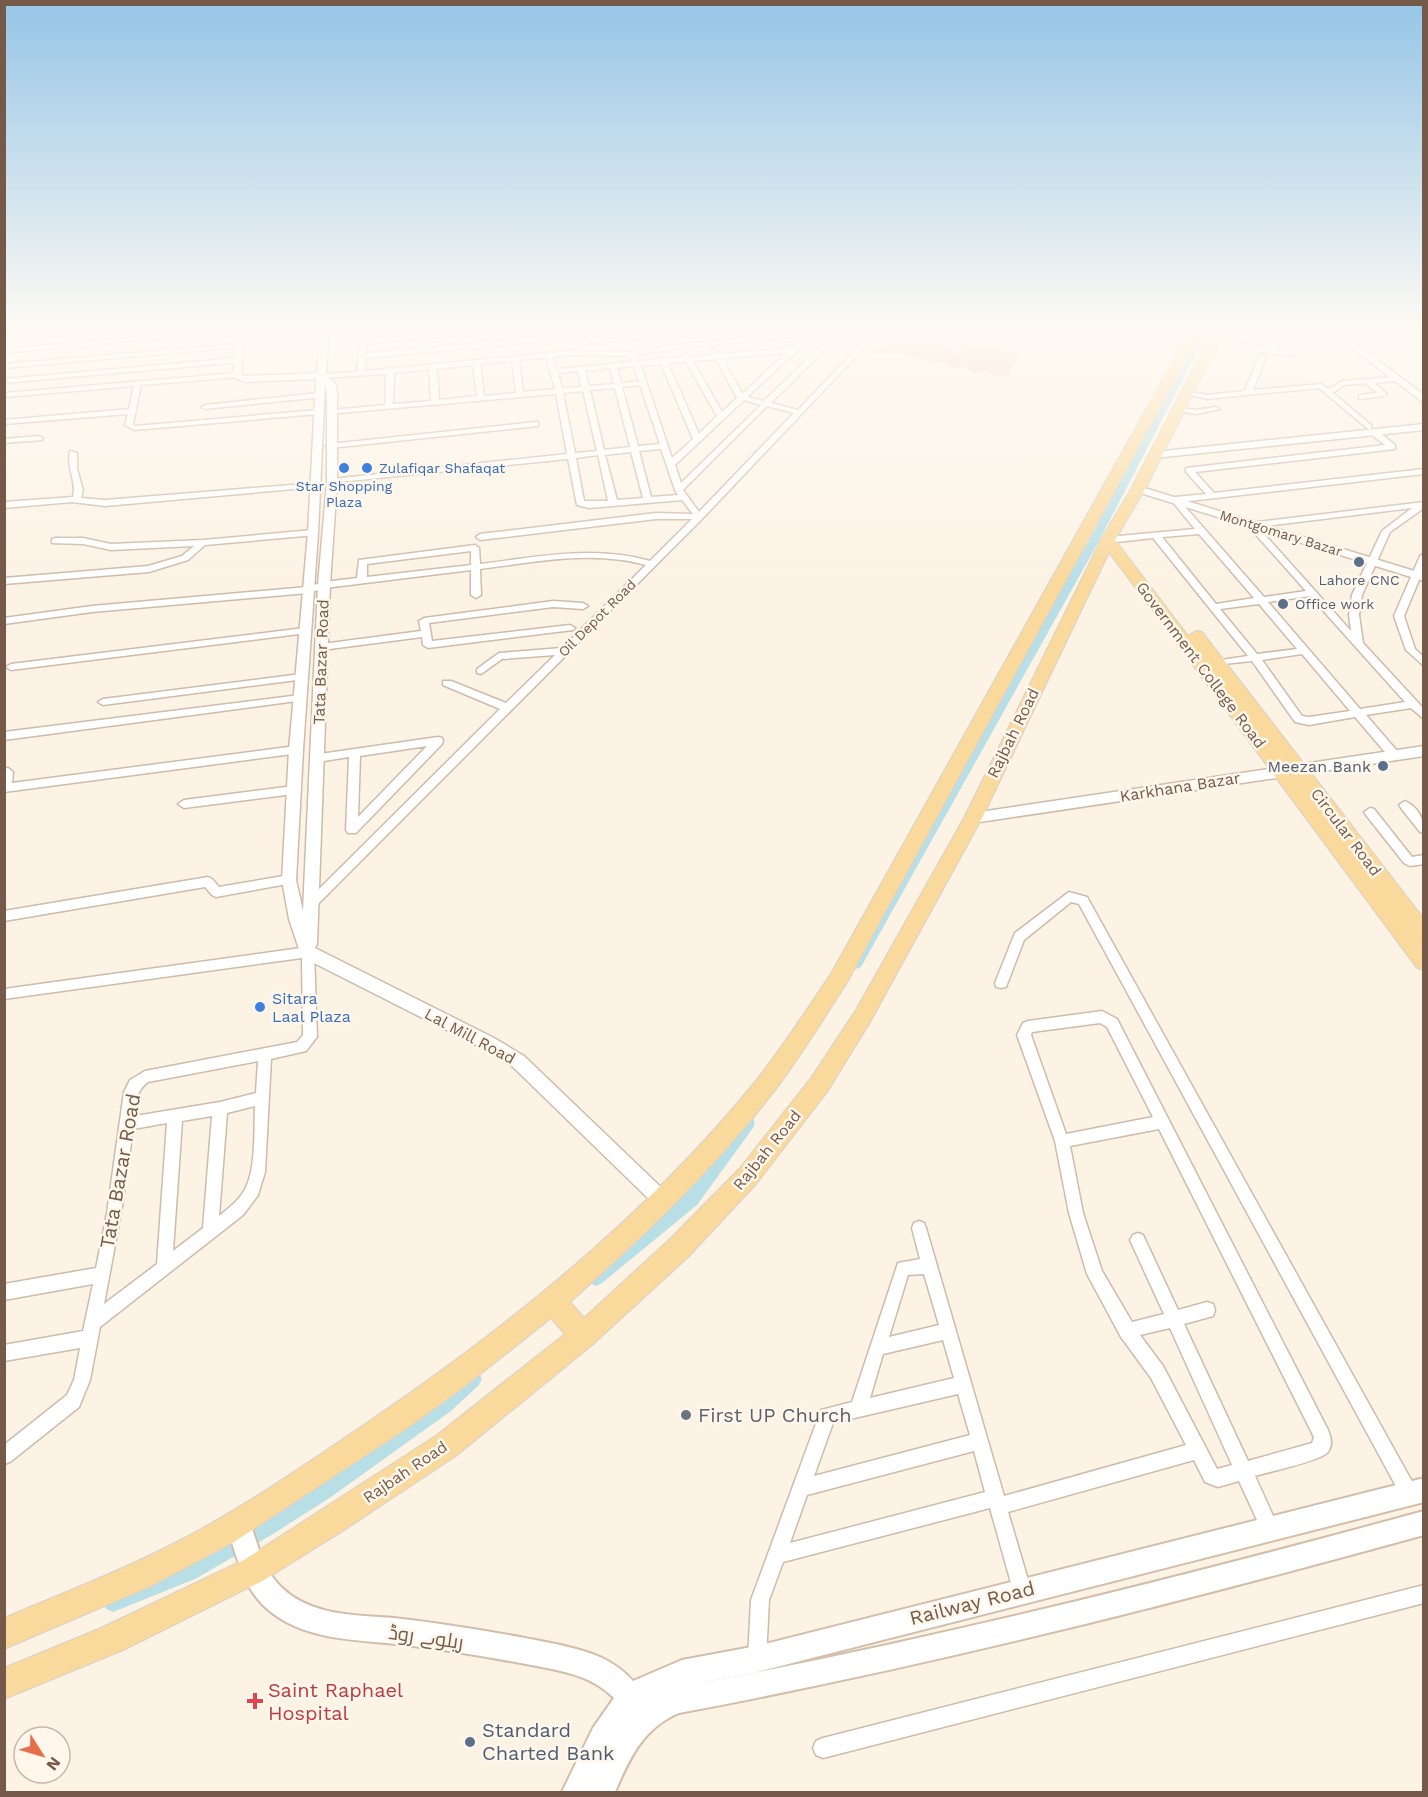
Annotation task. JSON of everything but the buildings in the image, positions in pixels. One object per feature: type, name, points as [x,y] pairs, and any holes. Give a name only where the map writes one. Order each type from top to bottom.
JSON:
[{"type":"main road","name":"Rajbah Road","points":[[4,1684],[112,1639],[245,1546],[417,1407],[554,1301],[662,1200],[753,1101],[790,1053],[833,987],[951,779],[1151,413]]},
{"type":"main road","name":"Rajbah Road","points":[[4,1634],[183,1555],[245,1546],[323,1528],[447,1444],[581,1334],[679,1248],[748,1176],[819,1084],[863,1016],[973,818],[1061,627],[1116,536],[1155,453],[1177,413]]},
{"type":"main road","name":"Government College Road","points":[[1116,536],[1126,564],[1290,771],[1424,962]]},
{"type":"main road","name":"Circular Road","points":[[1116,536],[1217,663],[1290,771],[1424,935]]},
{"type":"main road","points":[[1100,561],[1126,564]]},
{"type":"main road","points":[[1037,621],[1061,627]]},
{"type":"main road","points":[[554,1301],[581,1334]]},
{"type":"main road","name":"Railway Road","points":[[576,1792],[601,1739],[639,1707],[657,1683],[681,1674],[757,1659],[1416,1492]]},
{"type":"main road","name":"Railway Road","points":[[639,1707],[658,1707],[679,1700],[970,1640],[1240,1574],[1424,1522]]},
{"type":"main road","name":"ریلوے روڈ","points":[[245,1546],[279,1602],[300,1616],[338,1626],[403,1632],[568,1660],[600,1669],[612,1678],[639,1707]]},
{"type":"main road","name":"Railway Road","points":[[601,1792],[626,1739],[636,1725],[639,1707]]},
{"type":"street","points":[[4,422],[110,413]]},
{"type":"street","points":[[131,413],[129,425],[134,428],[308,413]]},
{"type":"street","name":"Tata Bazar Road","points":[[308,952],[297,919],[290,880],[296,750],[316,485],[318,413]]},
{"type":"street","name":"Tata Bazar Road","points":[[4,1456],[73,1401],[82,1380],[103,1274],[131,1092],[135,1084],[145,1077],[301,1047],[310,1038],[308,952],[312,903],[324,585],[332,481],[331,413]]},
{"type":"street","points":[[563,413],[580,503],[589,505],[681,493],[757,413]]},
{"type":"street","points":[[593,413],[613,503]]},
{"type":"street","points":[[625,413],[647,498]]},
{"type":"street","points":[[653,413],[681,493],[699,517]]},
{"type":"street","points":[[686,413],[697,439]]},
{"type":"street","points":[[670,465],[724,413]]},
{"type":"street","name":"Oil Depot Road","points":[[312,903],[699,517],[797,413]]},
{"type":"street","points":[[1211,495],[1189,470],[1392,447],[1353,413]]},
{"type":"street","points":[[330,446],[535,424]]},
{"type":"street","points":[[1155,453],[1372,430],[1422,427]]},
{"type":"street","points":[[4,441],[39,438]]},
{"type":"street","points":[[332,481],[664,446]]},
{"type":"street","points":[[73,453],[73,469],[80,490],[76,500]]},
{"type":"street","points":[[1394,755],[1259,601],[1175,500],[1424,471]]},
{"type":"street","points":[[4,505],[76,500],[105,502],[316,485]]},
{"type":"street","name":"Montgomary Bazar","points":[[1138,489],[1419,577]]},
{"type":"street","points":[[1252,525],[1423,505]]},
{"type":"street","points":[[1358,644],[1354,615],[1357,595],[1386,531],[1423,505]]},
{"type":"street","points":[[480,537],[656,516],[699,517]]},
{"type":"street","points":[[1252,525],[1424,716]]},
{"type":"street","points":[[1116,536],[1157,537],[1199,531]]},
{"type":"street","points":[[55,541],[83,541],[111,547],[203,543],[313,532]]},
{"type":"street","points":[[1157,537],[1256,658],[1299,719],[1309,721],[1413,704]]},
{"type":"street","points":[[4,581],[149,569],[185,558],[203,543]]},
{"type":"street","points":[[362,580],[362,562],[474,548],[476,595]]},
{"type":"street","points":[[4,621],[92,609],[308,590],[324,585],[362,580],[582,554],[627,558],[652,564]]},
{"type":"street","points":[[1424,555],[1419,577],[1399,616],[1411,650],[1424,663]]},
{"type":"street","points":[[1214,607],[1312,593]]},
{"type":"street","points":[[570,628],[428,645],[424,621],[553,604],[583,606]]},
{"type":"street","points":[[11,667],[304,631]]},
{"type":"street","points":[[322,647],[426,633]]},
{"type":"street","points":[[481,671],[498,656],[564,651]]},
{"type":"street","points":[[1217,663],[1303,651]]},
{"type":"street","points":[[103,702],[302,677]]},
{"type":"street","points":[[447,683],[508,708]]},
{"type":"street","points":[[4,736],[300,698]]},
{"type":"street","points":[[317,759],[367,751],[438,741],[352,830],[355,753]]},
{"type":"street","points":[[4,773],[8,772],[6,788],[296,750]]},
{"type":"street","name":"Karkhana Bazar","points":[[973,818],[1424,751]]},
{"type":"street","points":[[184,804],[294,790]]},
{"type":"street","points":[[1405,806],[1424,829]]},
{"type":"street","points":[[1370,812],[1410,862],[1424,859]]},
{"type":"street","points":[[4,916],[208,882],[216,892],[290,880]]},
{"type":"street","points":[[1001,983],[1019,937],[1069,897],[1083,900],[1416,1492]]},
{"type":"street","points":[[4,994],[308,952]]},
{"type":"street","name":"Lal Mill Road","points":[[308,952],[518,1060],[662,1200]]},
{"type":"street","points":[[1102,1017],[1112,1023],[1322,1436],[1322,1446],[1316,1450],[1218,1478],[1211,1476],[1157,1372],[1127,1331],[1095,1274],[1076,1213],[1062,1141],[1024,1035],[1028,1027],[1102,1017]]},
{"type":"street","points":[[4,1353],[92,1330],[164,1267],[238,1210],[253,1190],[258,1172],[265,1054]]},
{"type":"street","points":[[126,1124],[220,1108],[262,1098]]},
{"type":"street","points":[[210,1232],[220,1108]]},
{"type":"street","points":[[164,1267],[176,1115]]},
{"type":"street","points":[[1062,1141],[1162,1122]]},
{"type":"street","points":[[919,1228],[1022,1590]]},
{"type":"street","points":[[1138,1240],[1270,1529]]},
{"type":"street","points":[[858,1409],[903,1268],[930,1266]]},
{"type":"street","points":[[4,1292],[103,1274]]},
{"type":"street","points":[[1127,1331],[1207,1310]]},
{"type":"street","points":[[878,1348],[948,1331]]},
{"type":"street","points":[[757,1659],[760,1600],[827,1416],[963,1384]]},
{"type":"street","points":[[801,1488],[980,1441]]},
{"type":"street","points":[[776,1555],[997,1502],[1197,1450]]},
{"type":"street","points":[[823,1748],[1424,1594]]},
{"type":"waterway","points":[[856,963],[1094,541],[1161,413]]},
{"type":"waterway","points":[[596,1277],[691,1199],[747,1123]]},
{"type":"waterway","points":[[113,1602],[188,1572],[266,1527],[324,1490],[444,1404],[473,1379]]},
{"type":"place","name":"Star Shopping Plaza","points":[[344,468]]},
{"type":"place","name":"Zulafiqar Shafaqat","points":[[367,468]]},
{"type":"place","name":"Lahore CNC","points":[[1359,562]]},
{"type":"place","name":"Office work","points":[[1283,604]]},
{"type":"place","name":"Meezan Bank","points":[[1383,766]]},
{"type":"place","name":"Sitara Laal Plaza","points":[[260,1007]]},
{"type":"place","name":"First UP Church","points":[[686,1415]]},
{"type":"place","name":"Saint Raphael Hospital","points":[[255,1701]]},
{"type":"place","name":"Standard Charted Bank","points":[[470,1742]]}]
